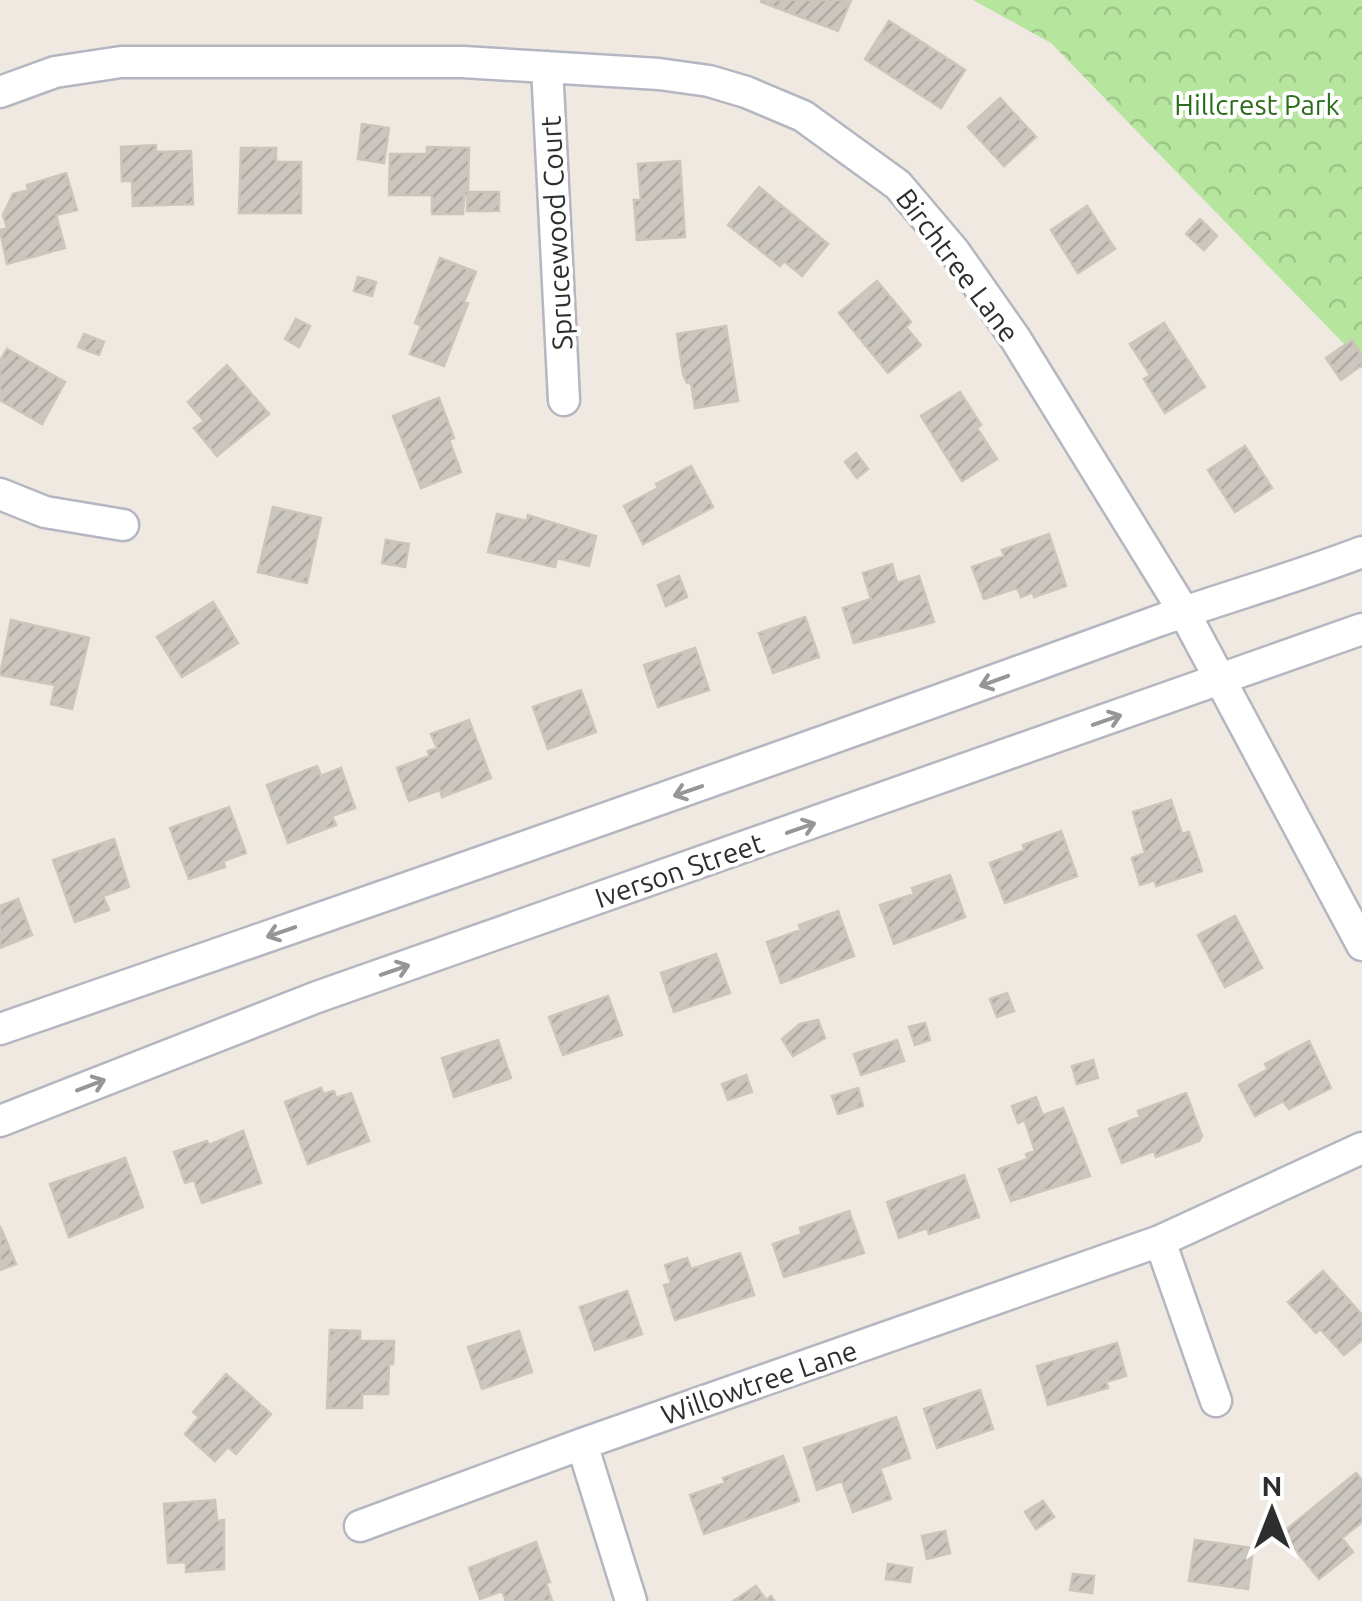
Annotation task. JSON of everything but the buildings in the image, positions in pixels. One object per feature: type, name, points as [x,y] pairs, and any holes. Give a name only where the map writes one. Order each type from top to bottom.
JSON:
[{"type":"street","name":"Birchtree Lane","points":[[0,92],[56,72],[120,62],[410,61],[659,74],[710,81],[803,116],[898,185],[954,252],[1015,338],[1184,612],[1362,945]]},
{"type":"street","name":"Sprucewood Court","points":[[548,67],[564,400]]},
{"type":"street","points":[[0,494],[45,512],[123,524]]},
{"type":"street","points":[[0,1030],[1362,552]]},
{"type":"street","name":"Iverson Street","points":[[0,1121],[317,998],[1362,630]]},
{"type":"street","name":"Willowtree Lane","points":[[360,1526],[1160,1241],[1362,1148]]},
{"type":"street","points":[[1160,1241],[1216,1401]]},
{"type":"street","points":[[582,1444],[631,1601]]},
{"type":"green space","name":"Hillcrest Park","points":[[973,0],[1362,0],[1362,369],[1350,350],[1051,43]]}]
